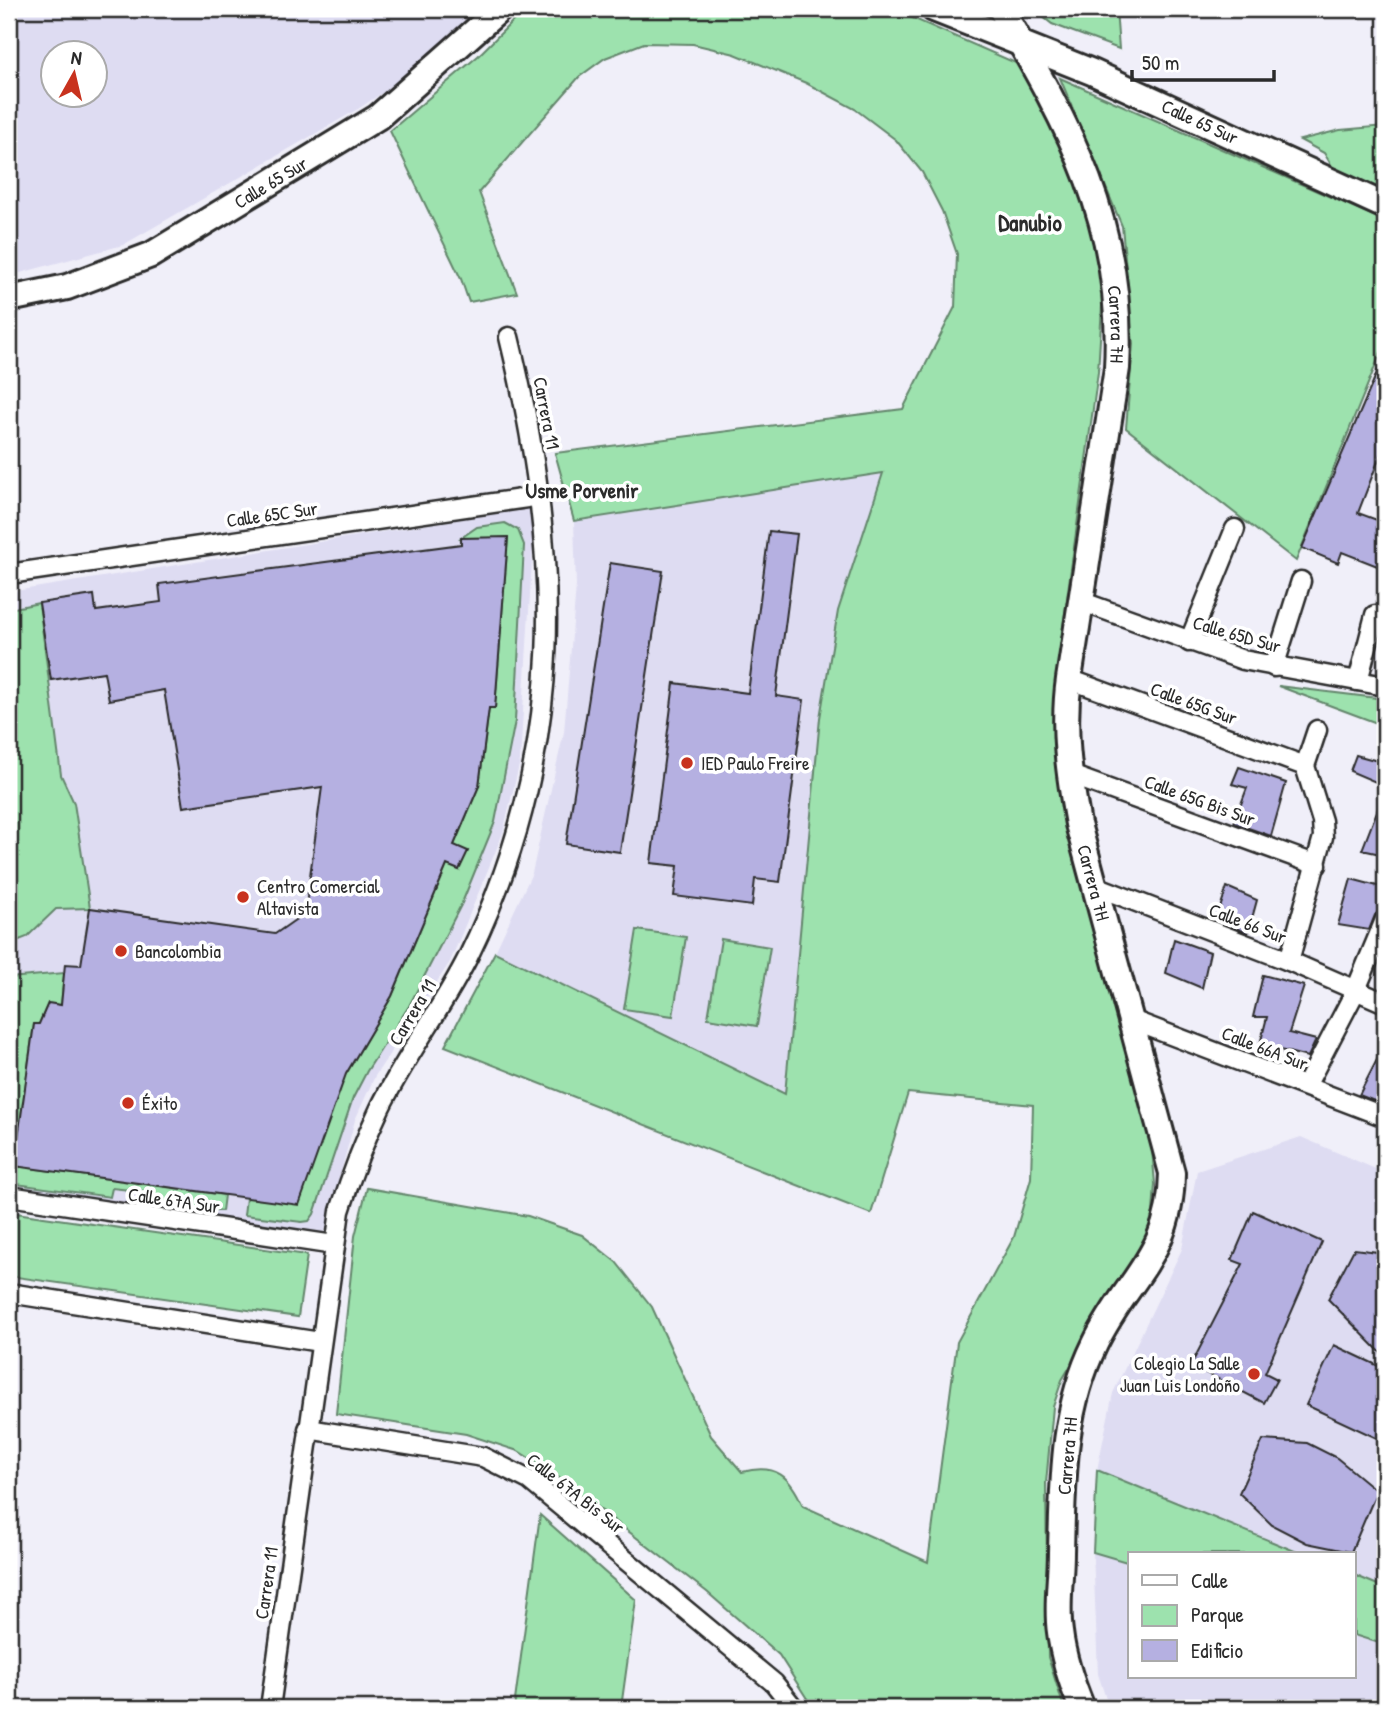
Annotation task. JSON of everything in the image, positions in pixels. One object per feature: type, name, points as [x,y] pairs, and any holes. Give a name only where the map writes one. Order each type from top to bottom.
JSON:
[{"type":"street","name":"Calle 65 Sur","points":[[9,299],[67,288],[163,248],[378,117],[500,9]]},
{"type":"street","name":"Calle 65 Sur","points":[[934,9],[1092,72],[1385,206]]},
{"type":"street","name":"Carrera 7H","points":[[1001,9],[1054,100],[1098,201],[1116,289],[1117,368],[1083,602],[1065,703],[1069,774],[1093,885],[1172,1173],[1171,1200],[1157,1249],[1108,1321],[1086,1363],[1067,1432],[1059,1629],[1082,1708]]},
{"type":"street","name":"Carrera 11","points":[[270,1708],[334,1245],[353,1170],[381,1106],[468,957],[499,884],[525,810],[539,733],[547,656],[548,579],[541,496],[509,337]]},
{"type":"street","name":"Calle 65C Sur","points":[[9,574],[541,496]]},
{"type":"street","points":[[1189,642],[1235,528]]},
{"type":"street","points":[[1274,667],[1301,581]]},
{"type":"street","name":"Calle 65D Sur","points":[[1083,602],[1189,642],[1274,667],[1385,686]]},
{"type":"street","points":[[1358,681],[1375,615]]},
{"type":"street","name":"Calle 65G Sur","points":[[1069,679],[1305,766]]},
{"type":"street","points":[[1289,961],[1323,837],[1322,821],[1305,766],[1317,730]]},
{"type":"street","name":"Calle 65G Bis Sur","points":[[1069,774],[1317,865]]},
{"type":"street","name":"Calle 66 Sur","points":[[1093,885],[1289,961],[1385,1003]]},
{"type":"street","points":[[1306,1086],[1355,992],[1385,920]]},
{"type":"street","name":"Calle 66A Sur","points":[[1129,1019],[1385,1117]]},
{"type":"street","name":"Calle 67A Sur","points":[[9,1196],[334,1245]]},
{"type":"street","points":[[9,1293],[320,1342]]},
{"type":"street","name":"Calle 67A Bis Sur","points":[[308,1429],[483,1457],[509,1467],[529,1480],[775,1683],[794,1708]]},
{"type":"shaded area","points":[[9,9],[477,9],[403,79],[358,109],[123,245],[9,276]]},
{"type":"shaded area","name":"IED Paulo Freire","points":[[883,472],[838,611],[820,718],[785,1094],[495,952],[532,873],[564,732],[576,586],[574,521]]},
{"type":"shaded area","name":"Centro Comercial Altavista","points":[[530,508],[534,528],[520,761],[503,833],[450,962],[375,1076],[355,1120],[323,1237],[9,1189],[9,592]]},
{"type":"shaded area","name":"Colegio La Salle Juan Luis Londoño","points":[[1301,1137],[1385,1173],[1385,1588],[1356,1576],[1356,1552],[1297,1552],[1097,1470],[1113,1393],[1182,1249],[1197,1171]]},
{"type":"shaded area","points":[[1093,1552],[1128,1562],[1128,1678],[1356,1678],[1356,1636],[1385,1645],[1385,1708],[1109,1708],[1098,1674]]},
{"type":"green space","points":[[525,9],[892,9],[1018,64],[1057,126],[1084,184],[1104,273],[1098,372],[1055,686],[1055,736],[1152,1149],[1155,1184],[1153,1212],[1144,1244],[1062,1380],[1053,1407],[1046,1483],[1048,1657],[1064,1708],[813,1708],[779,1655],[707,1592],[554,1474],[518,1451],[466,1434],[336,1414],[355,1236],[367,1188],[528,1216],[582,1235],[616,1262],[652,1307],[711,1436],[742,1472],[764,1469],[780,1474],[793,1487],[803,1506],[928,1562],[957,1342],[1014,1237],[1031,1178],[1033,1105],[908,1093],[871,1214],[445,1046],[495,952],[785,1094],[820,718],[838,611],[883,473],[574,521],[555,453],[903,409],[955,307],[957,254],[942,211],[922,172],[896,140],[855,109],[806,83],[735,54],[693,44],[644,43],[605,58],[579,77],[479,192],[517,293],[469,302],[461,279],[390,131],[478,56]]},
{"type":"green space","points":[[1033,9],[1116,9],[1119,49],[1052,24]]},
{"type":"green space","points":[[1060,78],[1385,221],[1385,342],[1296,561],[1126,428],[1133,344],[1122,226]]},
{"type":"green space","points":[[1385,126],[1385,191],[1335,171],[1324,153],[1300,140],[1340,130]]},
{"type":"green space","points":[[505,523],[518,530],[524,545],[515,721],[495,822],[462,903],[409,1006],[353,1098],[314,1214],[309,1221],[302,1222],[244,1215],[246,1198],[346,1074],[392,996],[447,865],[459,870],[454,845],[479,786],[489,708],[495,708],[508,538],[461,538],[477,527]]},
{"type":"green space","points":[[39,603],[61,775],[74,803],[90,908],[56,909],[27,937],[9,944],[12,715],[9,609]]},
{"type":"green space","points":[[1278,686],[1385,699],[1385,726]]},
{"type":"green space","points":[[637,930],[686,937],[673,1016],[624,1009]]},
{"type":"green space","points":[[721,939],[770,947],[757,1026],[708,1018]]},
{"type":"green space","points":[[64,973],[61,1005],[48,1003],[39,1024],[34,1024],[14,1166],[224,1195],[222,1211],[147,1202],[148,1192],[112,1188],[110,1197],[9,1183],[9,978]]},
{"type":"green space","points":[[9,1212],[307,1255],[298,1317],[9,1276]]},
{"type":"green space","points":[[1097,1470],[1297,1552],[1128,1552],[1128,1562],[1093,1552]]},
{"type":"green space","points":[[540,1515],[636,1600],[621,1708],[514,1708]]},
{"type":"green space","points":[[1356,1576],[1385,1588],[1385,1645],[1356,1636]]},
{"type":"building","points":[[1385,354],[1385,443],[1358,513],[1385,523],[1385,569],[1342,552],[1338,563],[1302,548]]},
{"type":"building","points":[[769,531],[797,534],[776,696],[804,700],[780,882],[755,879],[752,906],[674,896],[678,866],[651,863],[674,683],[748,693]]},
{"type":"building","name":"Centro Comercial Altavista","points":[[508,537],[495,708],[489,708],[479,786],[454,845],[468,851],[459,870],[447,865],[392,996],[346,1074],[299,1205],[14,1166],[34,1024],[39,1024],[48,1003],[61,1005],[65,964],[81,965],[90,908],[275,934],[305,913],[322,787],[183,807],[164,690],[109,700],[104,672],[51,680],[39,603],[94,595],[96,611],[161,602],[159,584],[461,544],[461,538]]},
{"type":"building","points":[[610,563],[663,571],[620,852],[566,844]]},
{"type":"building","points":[[1356,755],[1385,763],[1378,783],[1350,771]]},
{"type":"building","points":[[1239,767],[1286,783],[1271,836],[1234,823],[1247,788],[1232,784]]},
{"type":"building","points":[[1385,793],[1385,855],[1362,850]]},
{"type":"building","points":[[1351,879],[1385,888],[1385,905],[1375,915],[1369,930],[1338,925]]},
{"type":"building","points":[[1227,887],[1257,900],[1248,933],[1216,920]]},
{"type":"building","points":[[1174,939],[1210,952],[1202,988],[1166,973]]},
{"type":"building","points":[[1263,975],[1304,986],[1289,1033],[1316,1040],[1308,1057],[1280,1050],[1278,1064],[1257,1056],[1267,1017],[1253,1017]]},
{"type":"building","points":[[1385,1044],[1385,1087],[1377,1102],[1359,1095]]},
{"type":"building","points":[[1253,1211],[1322,1242],[1265,1373],[1277,1379],[1264,1403],[1191,1365],[1243,1264],[1232,1260]]},
{"type":"building","points":[[1354,1249],[1385,1253],[1385,1357],[1328,1299]]},
{"type":"building","points":[[1334,1345],[1385,1369],[1385,1442],[1306,1405]]},
{"type":"building","points":[[1263,1440],[1307,1443],[1337,1458],[1377,1491],[1351,1552],[1307,1543],[1272,1525],[1239,1493]]},
{"type":"place","name":"IED Paulo Freire","points":[[687,763]]},
{"type":"place","name":"Centro Comercial Altavista","points":[[243,897]]},
{"type":"place","name":"Bancolombia","points":[[121,951]]},
{"type":"place","name":"Éxito","points":[[128,1103]]},
{"type":"place","name":"Colegio La Salle Juan Luis Londoño","points":[[1254,1374]]},
{"type":"district","name":"Danubio","points":[[1030,223]]},
{"type":"district","name":"Usme Porvenir","points":[[582,491]]}]
